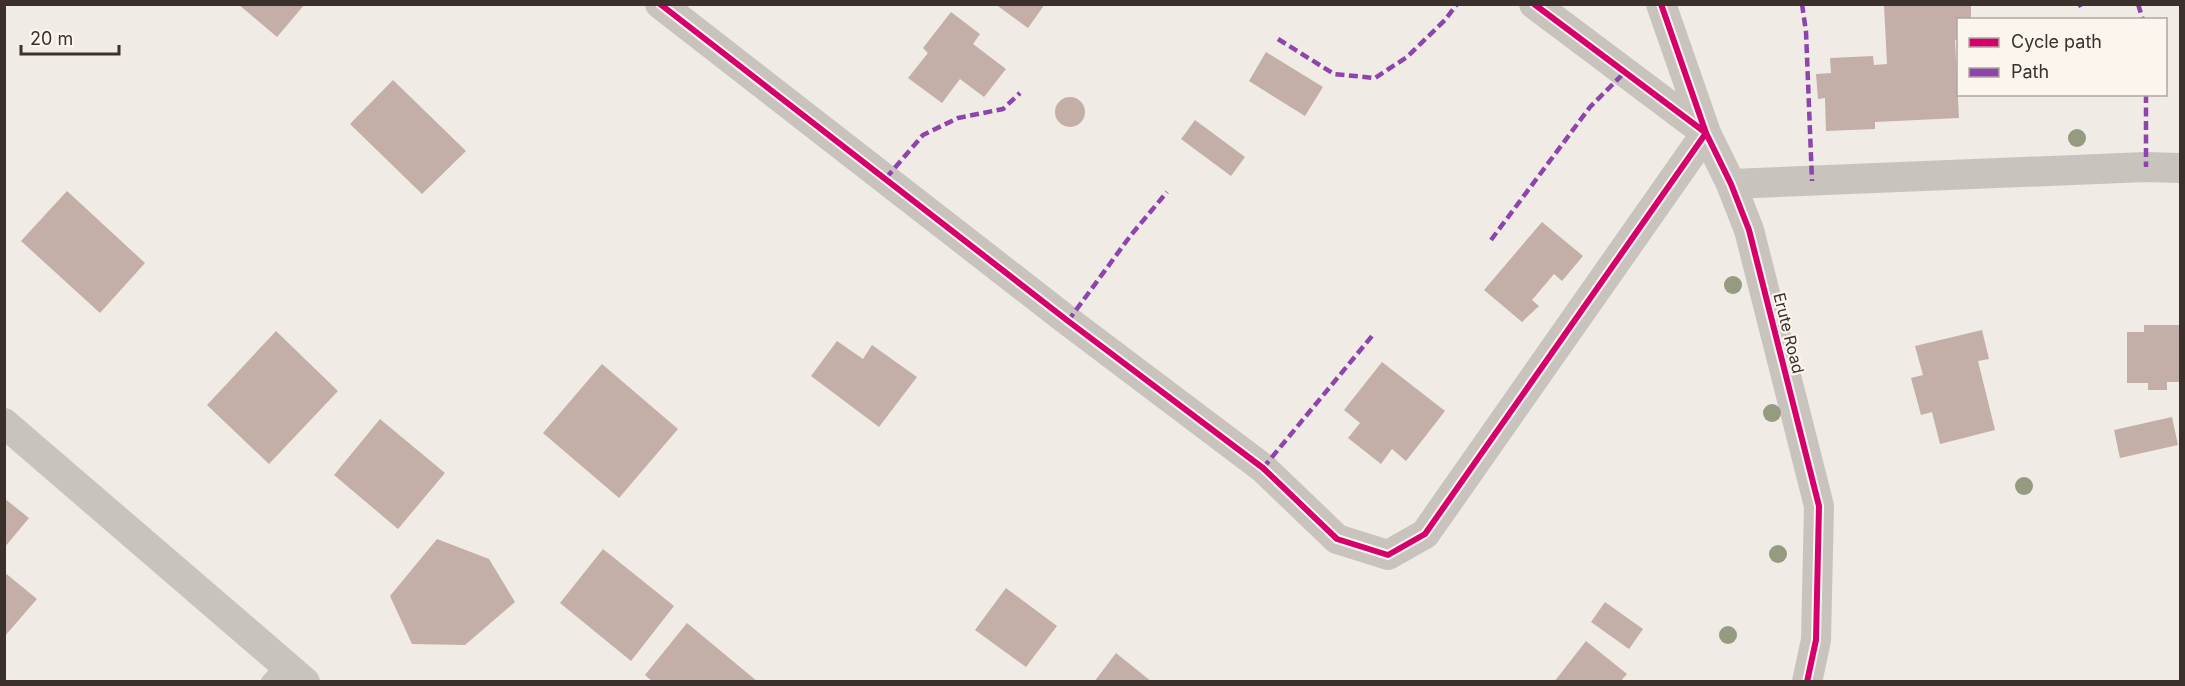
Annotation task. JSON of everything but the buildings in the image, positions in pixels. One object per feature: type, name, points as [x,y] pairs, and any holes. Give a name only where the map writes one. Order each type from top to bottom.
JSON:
[{"type":"street","points":[[660,4],[1068,321],[1263,468],[1337,539],[1388,555],[1425,534],[1706,133],[1534,4]]},
{"type":"street","name":"Erute Road","points":[[1661,4],[1706,133],[1731,184],[1749,230],[1819,506],[1816,640],[1807,681]]},
{"type":"street","points":[[1731,184],[2146,167],[2181,168]]},
{"type":"street","points":[[4,423],[285,676]]},
{"type":"marked path","points":[[1278,39],[1334,74],[1375,78],[1407,57],[1445,20],[1457,4]]},
{"type":"marked path","points":[[1802,4],[1806,32],[1812,181]]},
{"type":"marked path","points":[[2078,6],[2082,4]]},
{"type":"marked path","points":[[2138,4],[2142,18]]},
{"type":"marked path","points":[[1491,240],[1590,107],[1625,72]]},
{"type":"marked path","points":[[886,178],[923,135],[958,118],[1003,109],[1020,93]]},
{"type":"marked path","points":[[2146,96],[2146,167]]},
{"type":"marked path","points":[[1068,321],[1131,235],[1167,192]]},
{"type":"marked path","points":[[1263,468],[1372,336]]},
{"type":"cycle path","points":[[660,4],[1068,321],[1263,468],[1337,539],[1388,555],[1425,534],[1706,133],[1534,4]]},
{"type":"cycle path","points":[[1661,4],[1706,133],[1731,184],[1749,230],[1819,506],[1816,640],[1807,682]]}]
